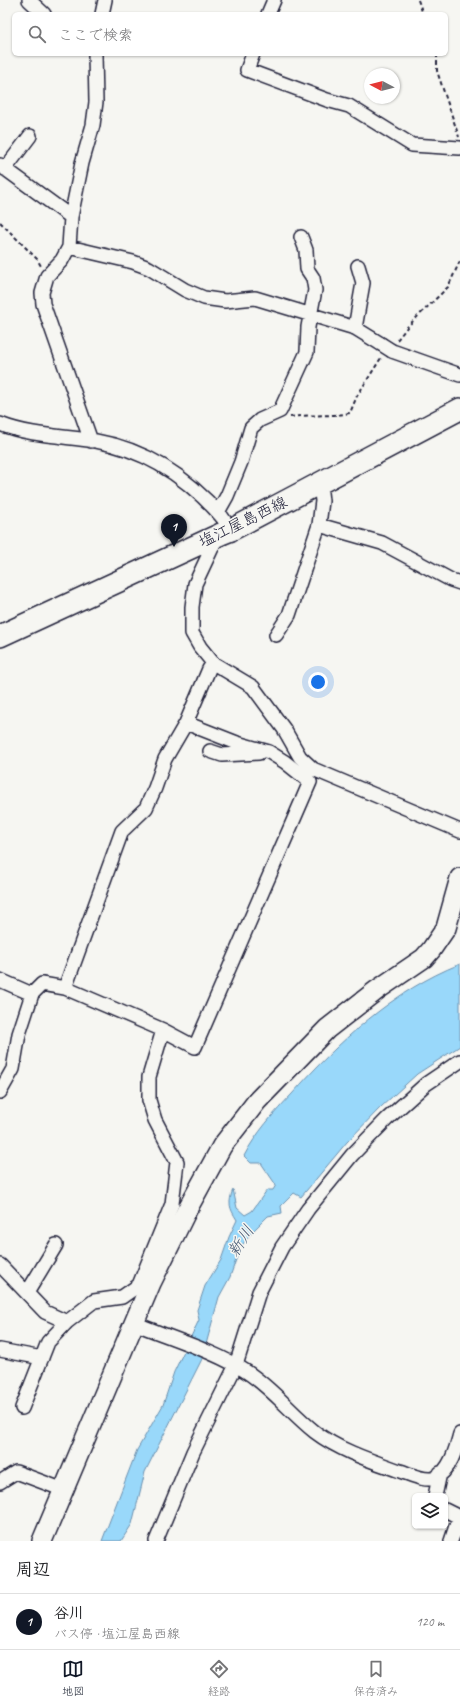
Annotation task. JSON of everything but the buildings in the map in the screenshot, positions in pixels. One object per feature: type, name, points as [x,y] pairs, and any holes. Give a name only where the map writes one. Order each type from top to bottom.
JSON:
[{"type":"main road","name":"塩江屋島西線","points":[[0,636],[222,526],[320,484],[460,409]]},
{"type":"street","points":[[29,0],[42,12]]},
{"type":"street","points":[[102,12],[105,0]]},
{"type":"street","points":[[269,12],[274,0]]},
{"type":"street","points":[[91,441],[43,304],[42,293],[47,276],[62,260],[69,247],[71,217],[82,163],[93,125],[96,102],[95,56]]},
{"type":"street","points":[[252,56],[247,70],[327,100],[349,106],[412,145],[458,145]]},
{"type":"street","points":[[30,136],[2,167],[71,217]]},
{"type":"street","points":[[300,237],[306,250],[307,269],[313,278],[315,290],[310,314],[307,352],[298,375],[280,411],[260,420],[251,428],[241,462],[227,496],[222,526],[195,584],[192,607],[192,633],[200,647],[214,663],[253,687],[284,729],[300,757],[313,769]]},
{"type":"street","points":[[69,247],[133,262],[149,268],[185,290],[204,298],[225,301],[255,298],[355,328],[392,351],[460,375]]},
{"type":"street","points":[[355,328],[363,283],[358,266]]},
{"type":"street","points":[[0,424],[38,434],[119,446],[153,459],[200,494],[222,526]]},
{"type":"street","points":[[276,635],[289,615],[319,525],[322,501],[320,484]]},
{"type":"street","points":[[319,525],[382,543],[451,580],[460,583]]},
{"type":"street","points":[[65,988],[122,831],[146,808],[165,759],[186,723],[209,670],[214,663]]},
{"type":"street","points":[[0,1092],[13,1069],[19,1034],[32,994],[42,984],[65,988],[163,1030],[195,1047],[310,782],[269,752],[238,743],[186,723]]},
{"type":"street","points":[[210,751],[222,755],[278,752],[292,760],[460,831]]},
{"type":"street","points":[[42,1541],[151,1283],[191,1201],[222,1146],[257,1101],[327,1029],[377,990],[424,958],[453,927],[460,878]]},
{"type":"street","points":[[0,980],[32,994]]},
{"type":"street","points":[[22,1408],[48,1342],[67,1322],[94,1301],[122,1297],[139,1285],[172,1204],[177,1162],[154,1120],[149,1100],[148,1077],[163,1030]]},
{"type":"street","points":[[156,1541],[192,1452],[232,1363],[259,1292],[282,1247],[308,1209],[352,1155],[387,1119],[426,1084],[460,1061]]},
{"type":"street","points":[[27,1292],[56,1245]]},
{"type":"street","points":[[0,1265],[46,1312],[67,1322]]},
{"type":"street","points":[[132,1328],[232,1363],[264,1383],[315,1432],[336,1445],[383,1465],[422,1478],[434,1478],[445,1470],[456,1448],[460,1434]]},
{"type":"street","points":[[33,1541],[56,1487],[132,1328]]},
{"type":"street","points":[[0,1350],[42,1358]]},
{"type":"street","points":[[0,1482],[16,1472],[56,1487]]},
{"type":"street","points":[[437,1493],[440,1474]]},
{"type":"street","points":[[448,1512],[459,1517],[451,1541]]},
{"type":"path","points":[[418,0],[422,12]]},
{"type":"path","points":[[437,56],[437,72],[458,145]]},
{"type":"path","points":[[0,222],[37,259],[47,276]]},
{"type":"water","name":"新川","points":[[460,964],[460,1046],[417,1074],[381,1107],[347,1142],[301,1197],[294,1193],[281,1206],[282,1213],[268,1216],[252,1232],[240,1248],[230,1277],[219,1297],[202,1359],[145,1472],[132,1524],[121,1541],[102,1541],[137,1450],[163,1405],[174,1372],[199,1320],[197,1310],[205,1286],[221,1260],[237,1220],[230,1205],[230,1198],[233,1189],[237,1208],[245,1215],[252,1211],[267,1190],[273,1190],[276,1185],[261,1163],[251,1163],[244,1156],[260,1131],[279,1108],[328,1055],[368,1019],[412,988]]},
{"type":"place","name":"谷川","points":[[174,547]]}]
